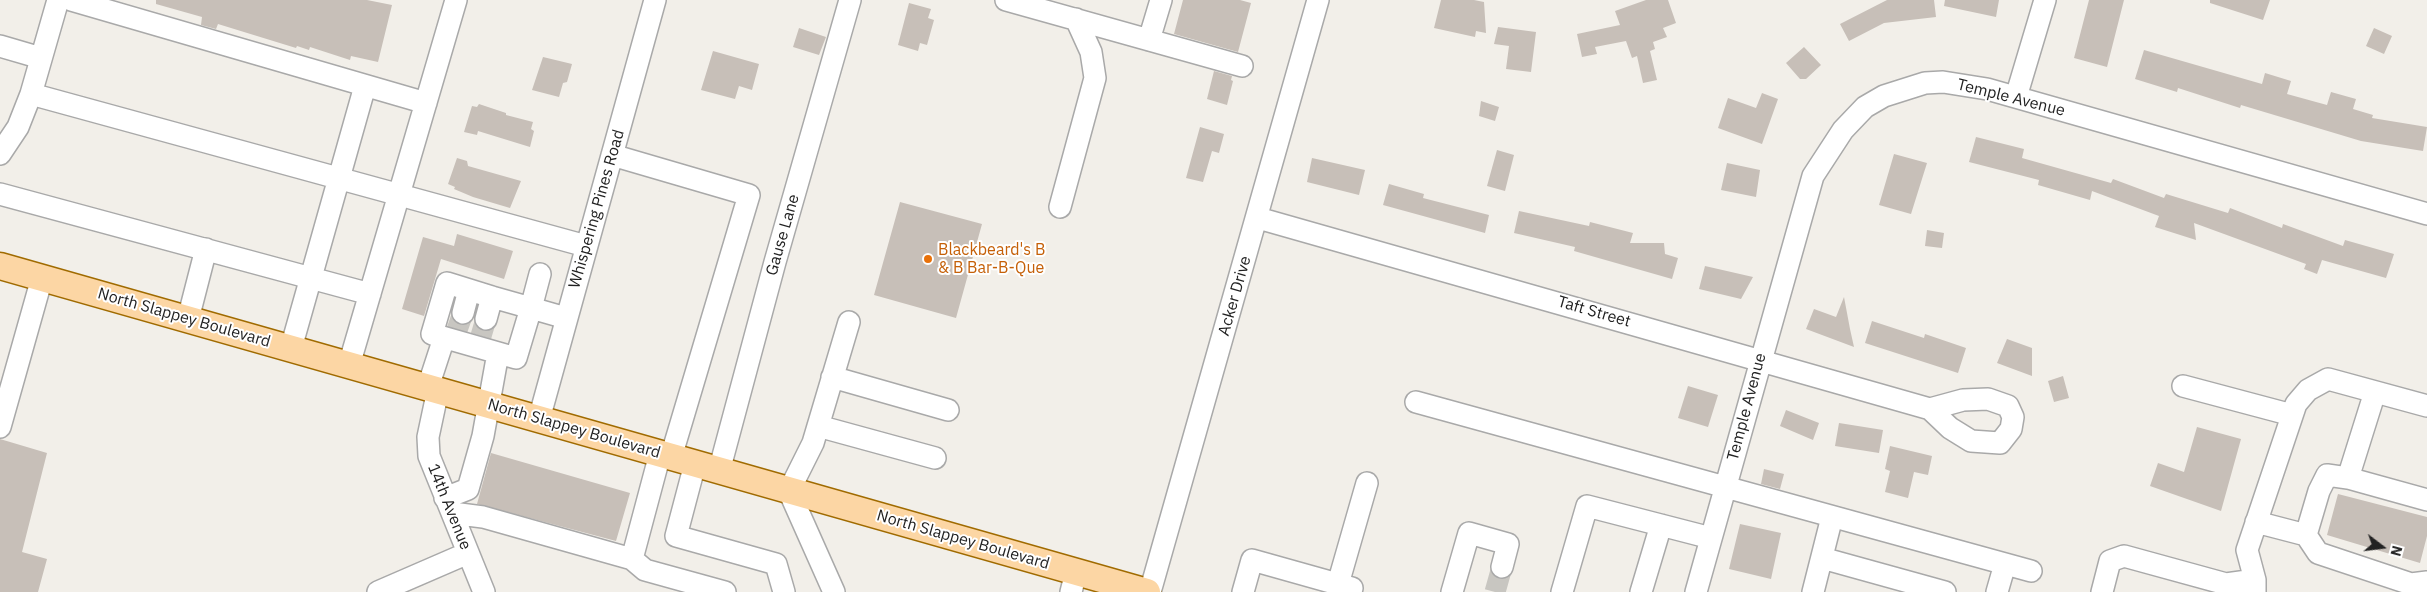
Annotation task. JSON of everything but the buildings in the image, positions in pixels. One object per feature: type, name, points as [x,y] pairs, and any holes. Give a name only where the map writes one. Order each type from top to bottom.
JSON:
[{"type":"main road","name":"North Slappey Boulevard","points":[[0,266],[789,491],[1074,582],[1149,592]]},
{"type":"street","points":[[0,154],[18,127],[31,94],[58,0]]},
{"type":"street","points":[[70,0],[426,104]]},
{"type":"street","points":[[350,365],[456,0]]},
{"type":"street","name":"Whispering Pines Road","points":[[539,419],[655,0]]},
{"type":"street","name":"Gause Lane","points":[[686,462],[775,262],[850,0]]},
{"type":"street","points":[[1006,0],[1242,66]]},
{"type":"street","points":[[1149,40],[1161,0]]},
{"type":"street","name":"Acker Drive","points":[[1149,592],[1258,218],[1318,0]]},
{"type":"street","points":[[2016,97],[2045,0]]},
{"type":"street","points":[[1060,207],[1095,78],[1091,52],[1076,19]]},
{"type":"street","points":[[0,46],[41,58]]},
{"type":"street","name":"Temple Avenue","points":[[1696,592],[1813,176],[1844,130],[1865,107],[1884,96],[1926,83],[1943,82],[1987,89],[2427,214]]},
{"type":"street","points":[[291,348],[365,86]]},
{"type":"street","points":[[31,94],[586,246]]},
{"type":"street","points":[[612,155],[749,195],[686,462],[676,536],[776,564],[784,592]]},
{"type":"street","points":[[0,194],[370,294]]},
{"type":"street","name":"Taft Street","points":[[1258,218],[1760,359],[1930,409]]},
{"type":"street","points":[[188,319],[206,249]]},
{"type":"street","points":[[540,274],[531,308],[516,358],[498,354],[481,334],[455,330],[432,334],[447,283],[492,297],[531,308],[566,318]]},
{"type":"street","points":[[0,427],[42,278]]},
{"type":"street","name":"14th Avenue","points":[[469,290],[433,389],[428,437],[429,456],[484,592]]},
{"type":"street","points":[[481,334],[492,297]]},
{"type":"street","points":[[834,592],[789,491],[813,443],[849,322]]},
{"type":"street","points":[[448,505],[468,489],[483,436],[498,354]]},
{"type":"street","points":[[832,377],[948,410]]},
{"type":"street","points":[[2102,592],[2110,560],[2124,556],[2206,586],[2226,584],[2255,586],[2246,550],[2296,404],[2308,390],[2328,379],[2427,406]]},
{"type":"street","points":[[2182,386],[2292,415]]},
{"type":"street","points":[[2348,478],[2375,392]]},
{"type":"street","points":[[1416,402],[2031,571]]},
{"type":"street","points":[[818,426],[935,458]]},
{"type":"street","points":[[632,558],[686,462]]},
{"type":"street","points":[[2306,535],[2319,491],[2327,475],[2348,478],[2427,500]]},
{"type":"street","points":[[1243,592],[1252,560],[1304,584],[1345,588],[1367,482]]},
{"type":"street","points":[[448,505],[632,558],[645,570],[725,592]]},
{"type":"street","points":[[1562,592],[1586,506],[1711,538]]},
{"type":"street","points":[[1812,592],[1832,517]]},
{"type":"street","points":[[2256,522],[2306,535],[2318,553],[2411,584],[2427,582]]},
{"type":"street","points":[[1641,592],[1661,525]]},
{"type":"street","points":[[1452,592],[1469,533],[1508,544],[1502,567]]},
{"type":"street","points":[[378,592],[468,554]]},
{"type":"street","points":[[1822,558],[1935,591]]},
{"type":"street","points":[[1997,592],[2005,564]]},
{"type":"tunnel","points":[[457,330],[463,313]]},
{"type":"tunnel","points":[[481,336],[486,319]]},
{"type":"tunnel","points":[[1495,592],[1502,567]]},
{"type":"place","name":"Blackbeard's B & B Bar-B-Que","points":[[928,259]]}]
